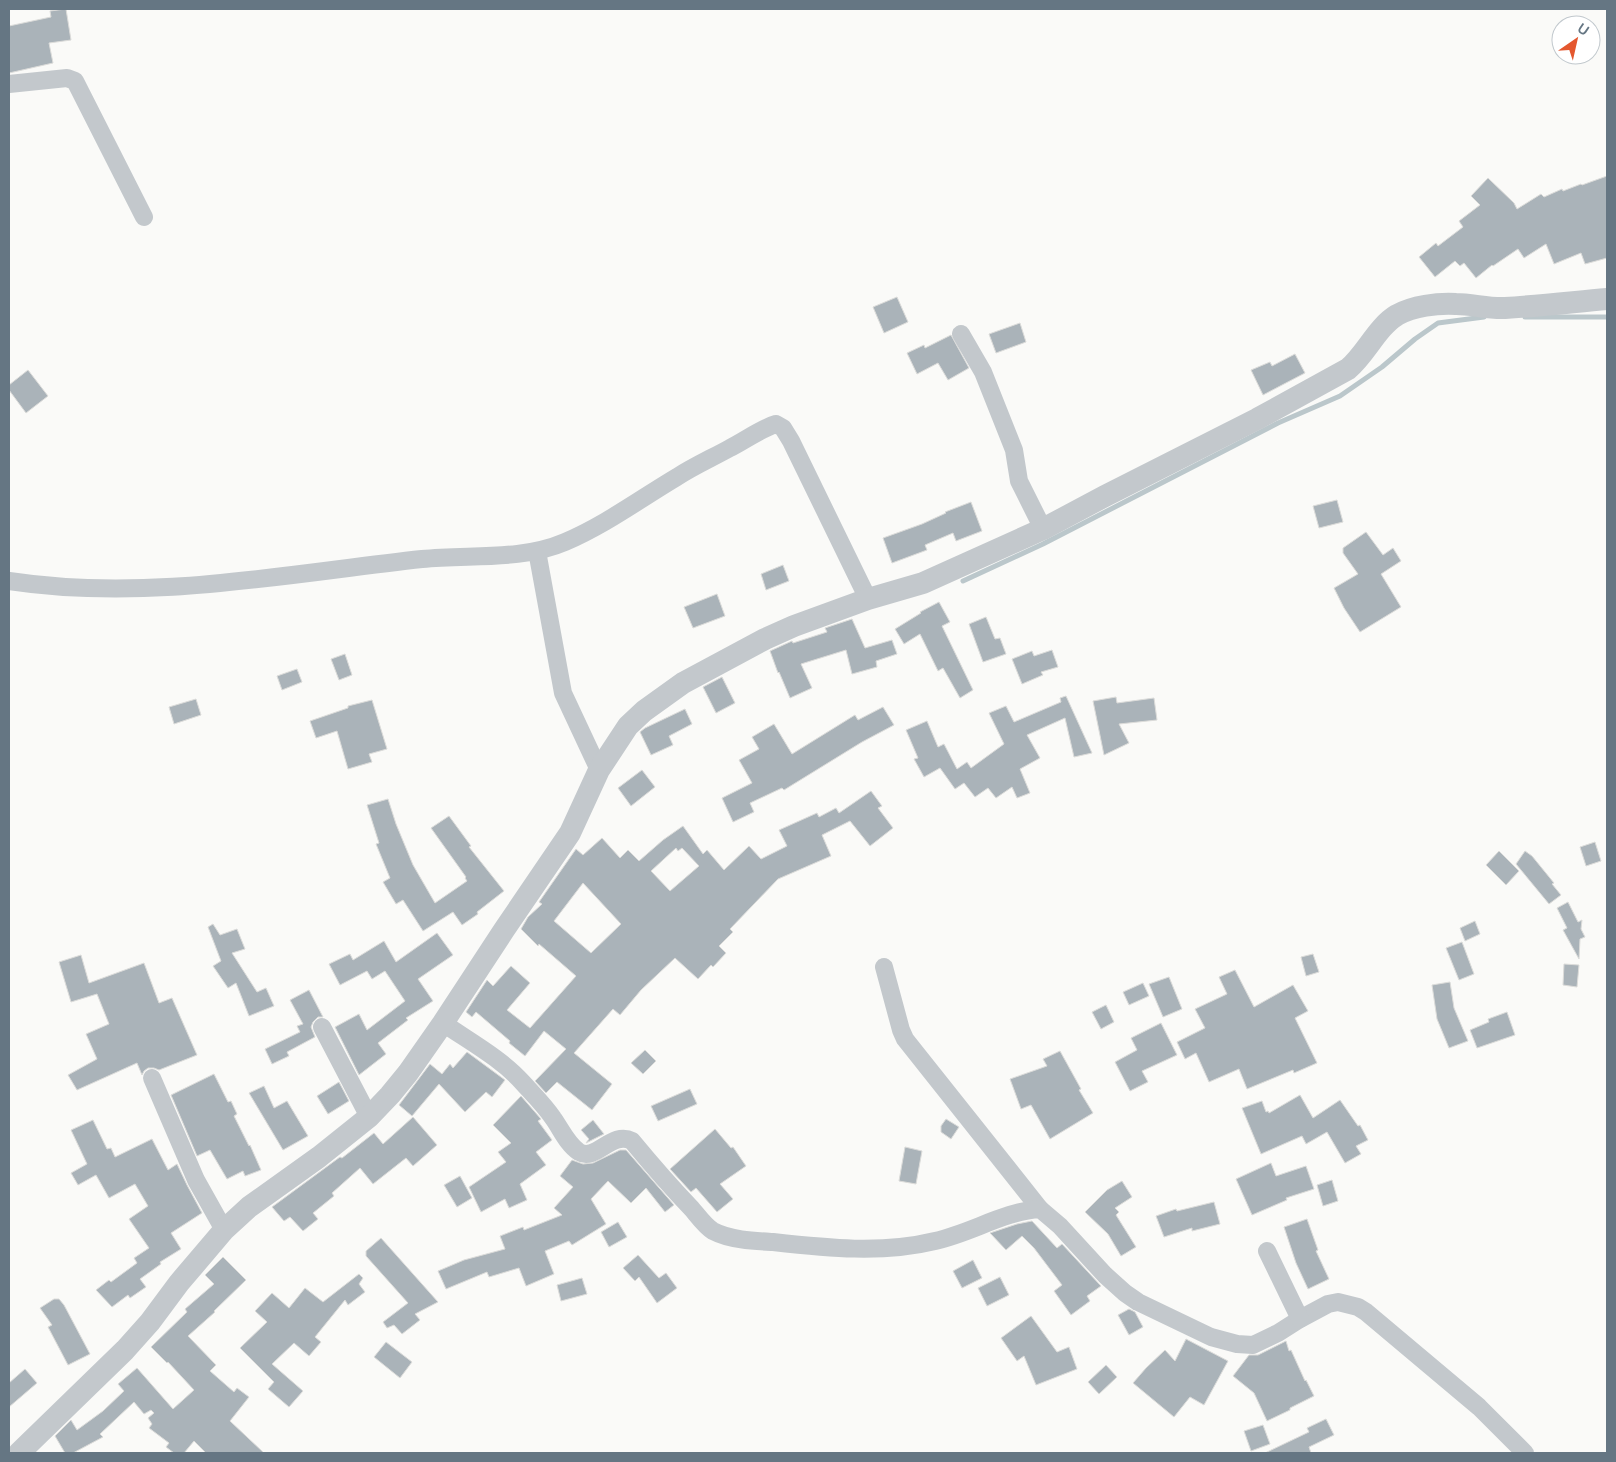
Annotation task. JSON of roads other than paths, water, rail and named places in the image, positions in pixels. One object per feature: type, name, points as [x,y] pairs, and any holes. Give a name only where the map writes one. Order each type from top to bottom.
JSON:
[{"type":"street","points":[[9,84],[67,78],[75,81],[144,217]]},
{"type":"street","points":[[19,1453],[89,1386],[137,1336],[224,1230],[249,1207],[319,1158],[369,1117],[408,1073],[570,833],[599,770],[628,726],[657,700],[683,683],[765,639],[794,626],[868,599],[923,583],[1043,529],[1257,419],[1348,369],[1356,362],[1387,323],[1401,313],[1418,307],[1454,303],[1502,308],[1607,299]]},
{"type":"street","points":[[961,334],[983,372],[1014,450],[1019,481],[1043,529]]},
{"type":"street","points":[[9,581],[45,586],[106,589],[171,587],[237,582],[424,559],[537,552],[565,542],[600,524],[678,476],[776,424],[783,428],[800,457],[868,599]]},
{"type":"street","points":[[537,552],[563,693],[599,770]]},
{"type":"street","points":[[884,967],[905,1039],[1040,1209],[1060,1226],[1105,1275],[1125,1293],[1138,1302],[1211,1337],[1237,1344],[1254,1345],[1328,1304],[1338,1302],[1358,1307],[1479,1408],[1525,1453]]},
{"type":"street","points":[[443,1023],[493,1057],[521,1080],[552,1116],[572,1146],[579,1152],[588,1154],[622,1137],[630,1140],[709,1228],[723,1235],[806,1246],[872,1249],[895,1248],[935,1241],[964,1233],[1013,1213],[1040,1209]]},
{"type":"street","points":[[322,1028],[369,1117]]},
{"type":"street","points":[[152,1078],[196,1180],[224,1230]]},
{"type":"street","points":[[1268,1251],[1300,1318]]},
{"type":"waterway","points":[[963,581],[1043,544],[1278,423],[1340,396],[1382,367],[1415,339],[1438,323],[1484,317]]},
{"type":"waterway","points":[[1525,317],[1607,317]]}]
